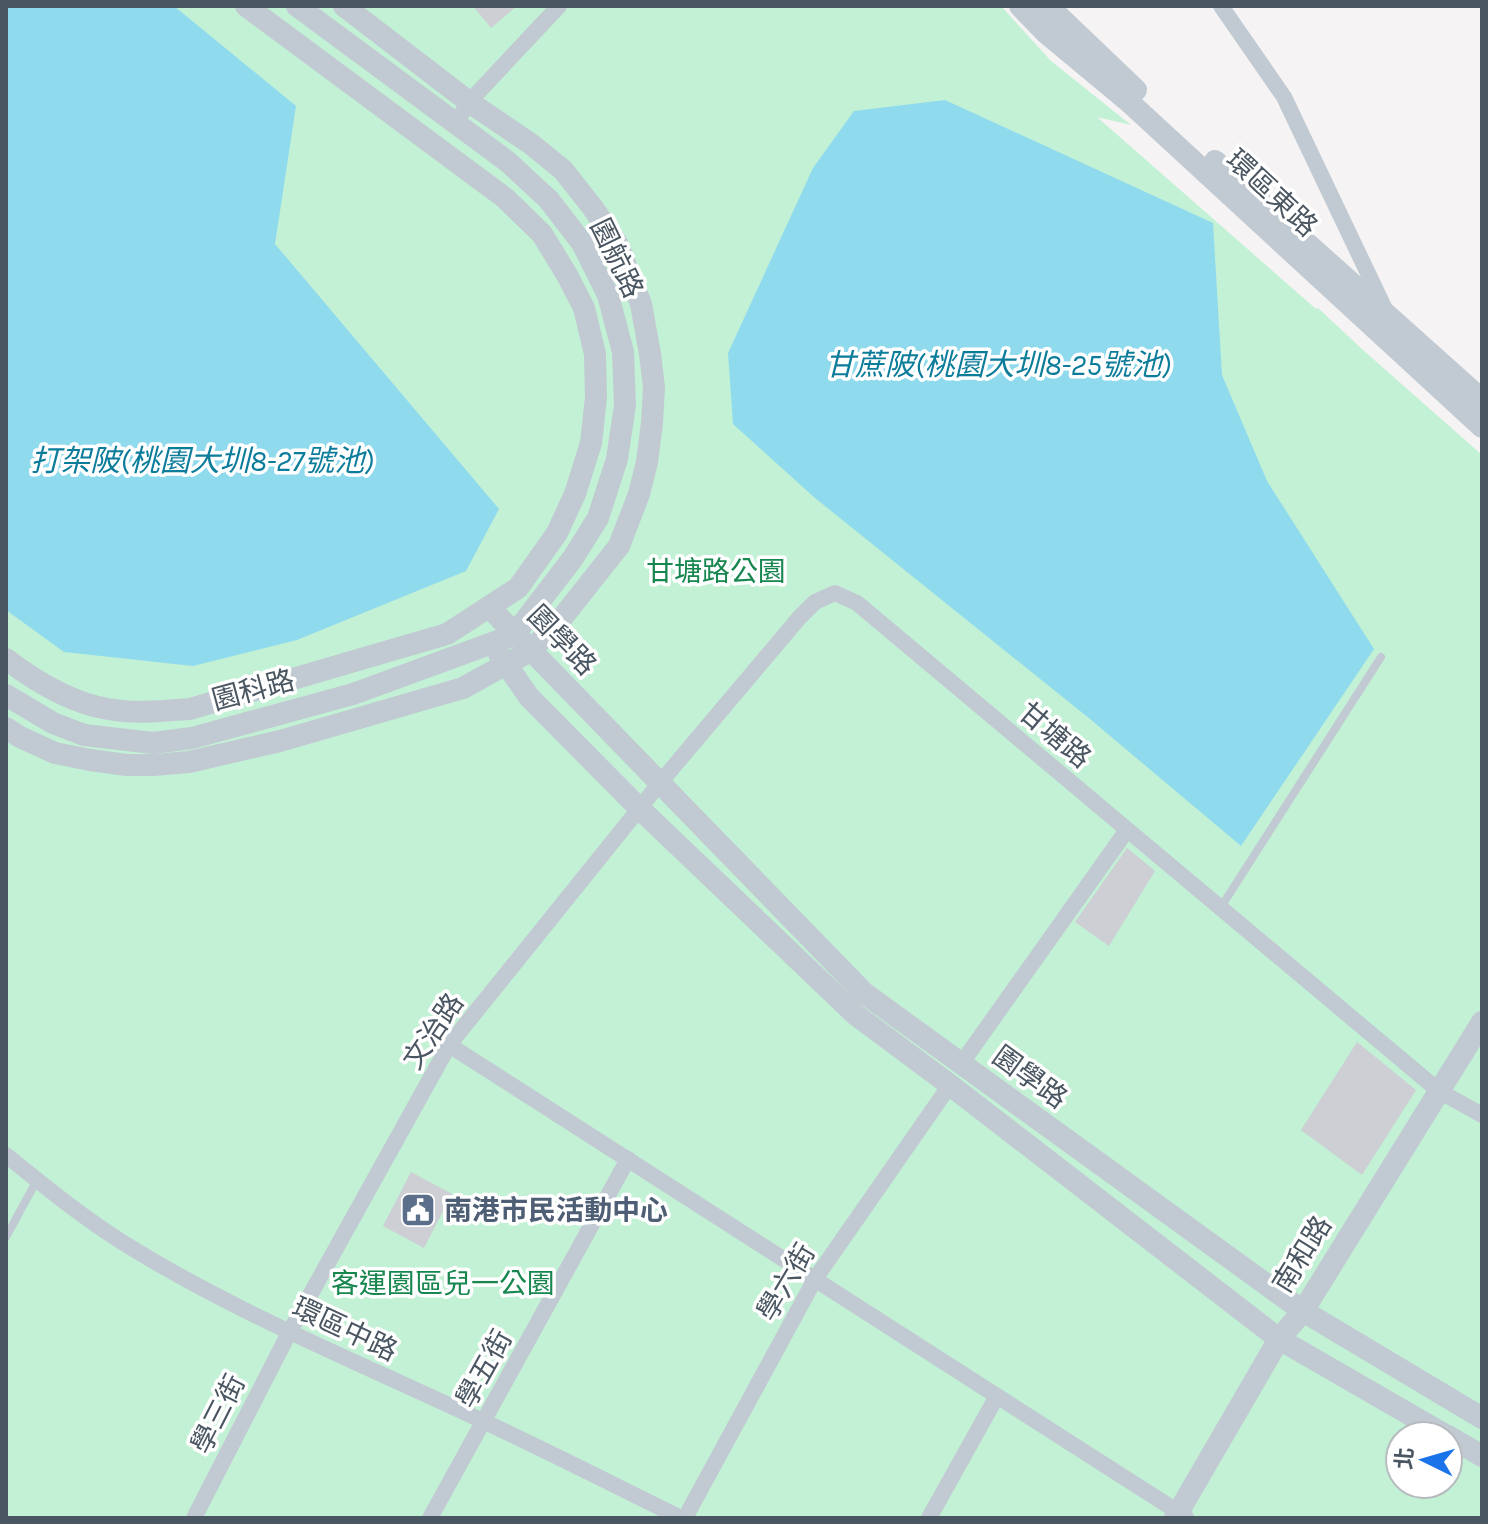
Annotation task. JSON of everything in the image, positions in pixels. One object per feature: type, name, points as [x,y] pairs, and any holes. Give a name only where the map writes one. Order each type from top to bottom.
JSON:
[{"type":"street","points":[[6,659],[43,684],[75,699],[107,709],[149,712],[190,709],[447,634],[518,588],[557,533],[579,481],[591,443],[596,397],[595,354],[584,308],[542,234],[505,198],[246,6]]},
{"type":"street","name":"園航路","points":[[297,6],[508,162],[549,200],[582,243],[608,295],[623,352],[625,405],[617,459],[598,518],[522,643]]},
{"type":"street","points":[[6,728],[55,753],[90,760],[127,765],[189,762],[280,741],[463,688],[507,665],[522,643],[558,623],[619,546],[639,494],[649,449],[654,387],[641,304],[618,245],[563,170],[344,6]]},
{"type":"street","points":[[456,123],[469,102],[559,6]]},
{"type":"street","name":"環區東路","points":[[1020,6],[1045,32],[1128,101],[1482,427]]},
{"type":"street","name":"環區東路","points":[[1048,6],[1148,101],[1482,400]]},
{"type":"street","points":[[1221,6],[1284,97],[1388,316]]},
{"type":"street","name":"甘塘路","points":[[659,784],[799,618],[815,602],[835,593],[857,603],[1439,1091],[1482,1115]]},
{"type":"street","name":"園學路","points":[[489,607],[491,643],[529,697],[639,808],[856,1015],[1279,1339],[1420,1420]]},
{"type":"street","name":"園學路","points":[[489,607],[864,993],[1303,1311],[1482,1418]]},
{"type":"street","name":"園科路","points":[[6,695],[53,723],[84,735],[153,743],[192,738],[353,694],[491,643],[522,643]]},
{"type":"street","name":"文治路","points":[[289,1333],[449,1045],[659,784]]},
{"type":"street","points":[[961,1064],[1127,830]]},
{"type":"street","name":"南和路","points":[[1180,1516],[1279,1339],[1303,1311],[1482,1022]]},
{"type":"street","points":[[449,1045],[1180,1516]]},
{"type":"street","name":"學六街","points":[[683,1518],[815,1279],[950,1085]]},
{"type":"street","name":"環區中路","points":[[6,1155],[120,1241],[181,1276],[289,1333],[485,1422],[683,1518]]},
{"type":"street","name":"學五街","points":[[430,1518],[628,1159]]},
{"type":"street","name":"學三街","points":[[194,1518],[289,1333]]},
{"type":"street","points":[[929,1518],[997,1396]]},
{"type":"street","name":"園學路","points":[[1464,1445],[1482,1456]]},
{"type":"lane","points":[[1220,908],[1381,657]]},
{"type":"lane","points":[[6,1237],[37,1180]]},
{"type":"green space","points":[[6,6],[1001,6],[1051,61],[1131,125],[1097,117],[1482,455],[1482,1518],[6,1518]]},
{"type":"water","name":"打架陂(桃園大圳8-27號池)","points":[[6,6],[174,6],[296,106],[275,244],[499,509],[466,571],[297,640],[193,666],[64,652],[6,610]]},
{"type":"water","name":"甘蔗陂(桃園大圳8-25號池)","points":[[945,100],[1213,223],[1222,375],[1267,481],[1374,649],[1241,846],[1090,719],[815,498],[733,424],[728,353],[813,168],[854,111]]},
{"type":"building","points":[[473,6],[517,6],[491,28]]},
{"type":"building","points":[[1127,848],[1155,871],[1109,946],[1075,922]]},
{"type":"building","points":[[1357,1042],[1416,1090],[1362,1175],[1301,1130]]},
{"type":"building","name":"南港市民活動中心","points":[[411,1172],[452,1194],[424,1248],[383,1226]]},
{"type":"place","name":"南港市民活動中心","points":[[418,1210]]},
{"type":"park label","name":"甘塘路公園","points":[[716,571]]},
{"type":"park label","name":"客運園區兒一公園","points":[[443,1283]]}]
